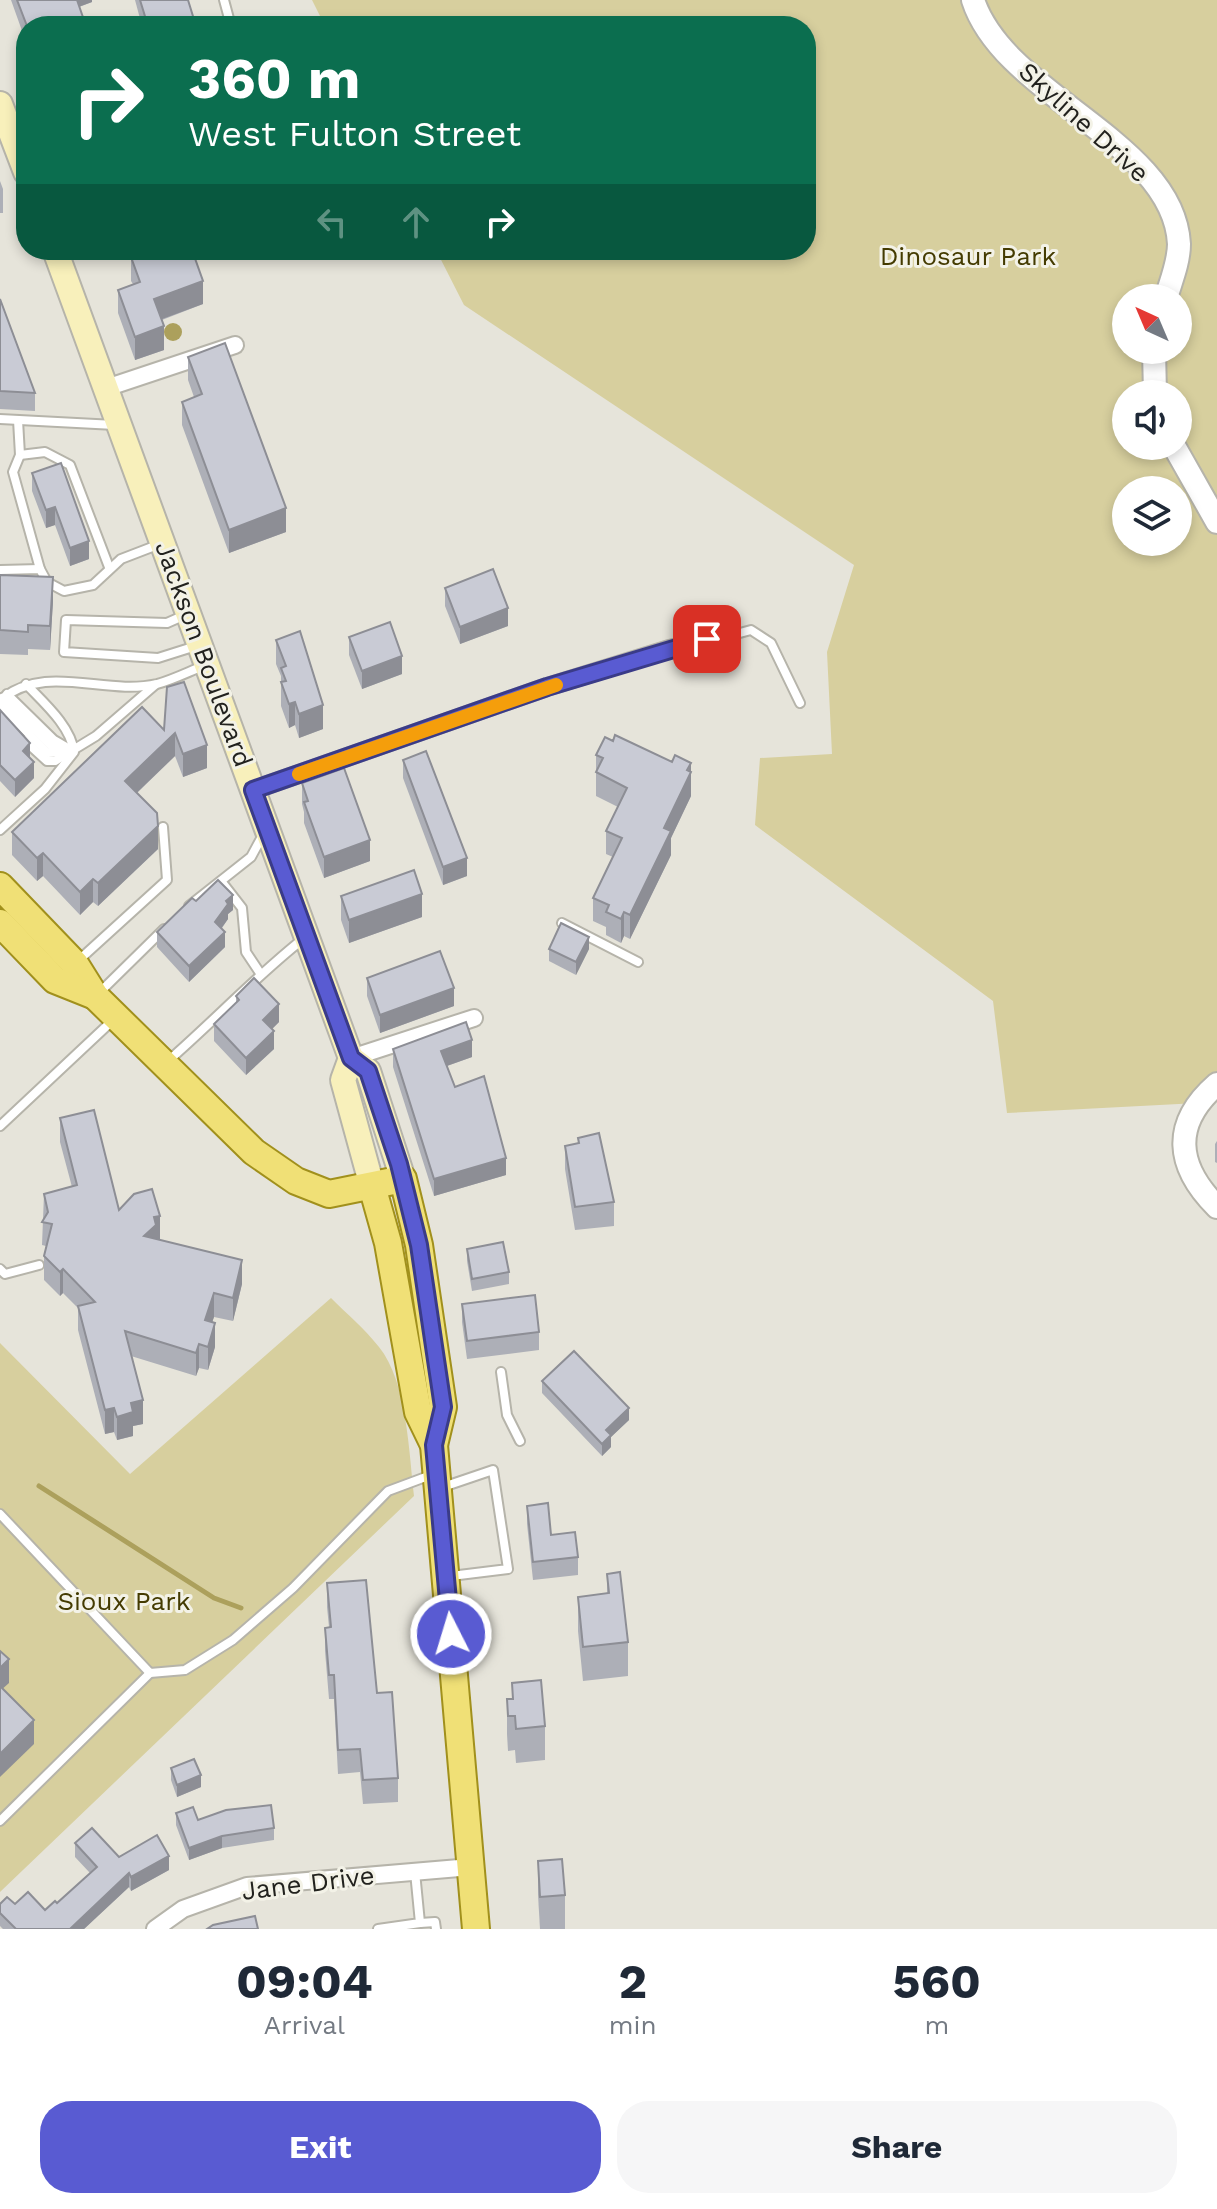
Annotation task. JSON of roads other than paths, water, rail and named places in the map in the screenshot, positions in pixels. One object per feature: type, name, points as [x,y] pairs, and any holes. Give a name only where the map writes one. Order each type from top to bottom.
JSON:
[{"type":"main road","points":[[1,110],[16,135]]},
{"type":"main road","name":"Jackson Boulevard","points":[[59,260],[351,1058],[368,1071],[403,1179],[419,1245],[443,1407],[434,1445]]},
{"type":"main road","points":[[0,886],[75,964],[95,996],[116,1018],[254,1152],[296,1181],[329,1194],[403,1179]]},
{"type":"main road","points":[[0,923],[55,980],[95,996]]},
{"type":"main road","name":"Jackson Boulevard","points":[[351,1058],[343,1080],[388,1243],[418,1412],[434,1445],[476,1929]]},
{"type":"street","name":"Skyline Drive","points":[[973,0],[982,24],[1006,53],[1120,150],[1162,195],[1175,223],[1179,245],[1169,284]]},
{"type":"street","points":[[106,388],[235,345]]},
{"type":"street","points":[[1182,460],[1217,522]]},
{"type":"street","points":[[253,790],[547,687],[669,649],[725,637]]},
{"type":"street","points":[[351,1058],[474,1018]]},
{"type":"street","points":[[1217,1084],[1188,1119],[1185,1152],[1187,1166],[1198,1187],[1217,1207]]},
{"type":"street","name":"Jane Drive","points":[[155,1929],[183,1909],[247,1886],[471,1867]]},
{"type":"lane","points":[[0,419],[120,426]]},
{"type":"lane","points":[[18,420],[20,455],[13,472],[40,569],[47,582],[64,591],[93,585],[109,567],[164,542]]},
{"type":"lane","points":[[20,455],[45,452],[70,465],[109,567]]},
{"type":"lane","points":[[0,570],[40,569]]},
{"type":"lane","points":[[189,613],[167,623],[66,620],[64,652],[158,658],[204,655]]},
{"type":"lane","points":[[725,637],[751,630],[771,643],[800,703]]},
{"type":"lane","points":[[0,716],[47,761],[55,761],[74,752],[119,719],[156,684],[204,655]]},
{"type":"lane","points":[[2,699],[26,684],[45,680],[156,684]]},
{"type":"lane","points":[[2,826],[45,789],[74,752],[73,744],[59,720],[26,684]]},
{"type":"lane","points":[[2,699],[74,752]]},
{"type":"lane","points":[[2,699],[48,753],[74,752]]},
{"type":"lane","points":[[75,964],[167,880],[163,827]]},
{"type":"lane","points":[[95,996],[176,917],[251,857],[266,829]]},
{"type":"lane","points":[[221,881],[242,908],[246,952],[260,973]]},
{"type":"lane","points":[[562,923],[638,962]]},
{"type":"lane","points":[[164,1064],[220,1017],[260,973],[307,936]]},
{"type":"lane","points":[[0,1126],[116,1018]]},
{"type":"lane","points":[[0,1269],[5,1274],[39,1265]]},
{"type":"lane","points":[[501,1372],[507,1415],[520,1441]]},
{"type":"lane","points":[[0,1821],[150,1673],[185,1670],[233,1640],[293,1588],[388,1491],[493,1470],[508,1569],[446,1576]]},
{"type":"lane","points":[[0,1514],[150,1673]]},
{"type":"lane","points":[[415,1872],[420,1923]]},
{"type":"lane","points":[[378,1929],[435,1922],[436,1929]]},
{"type":"waterway","points":[[39,1486],[214,1598],[241,1608]]},
{"type":"park label","name":"Dinosaur Park","points":[[968,256]]},
{"type":"park label","name":"Sioux Park","points":[[124,1601]]}]
